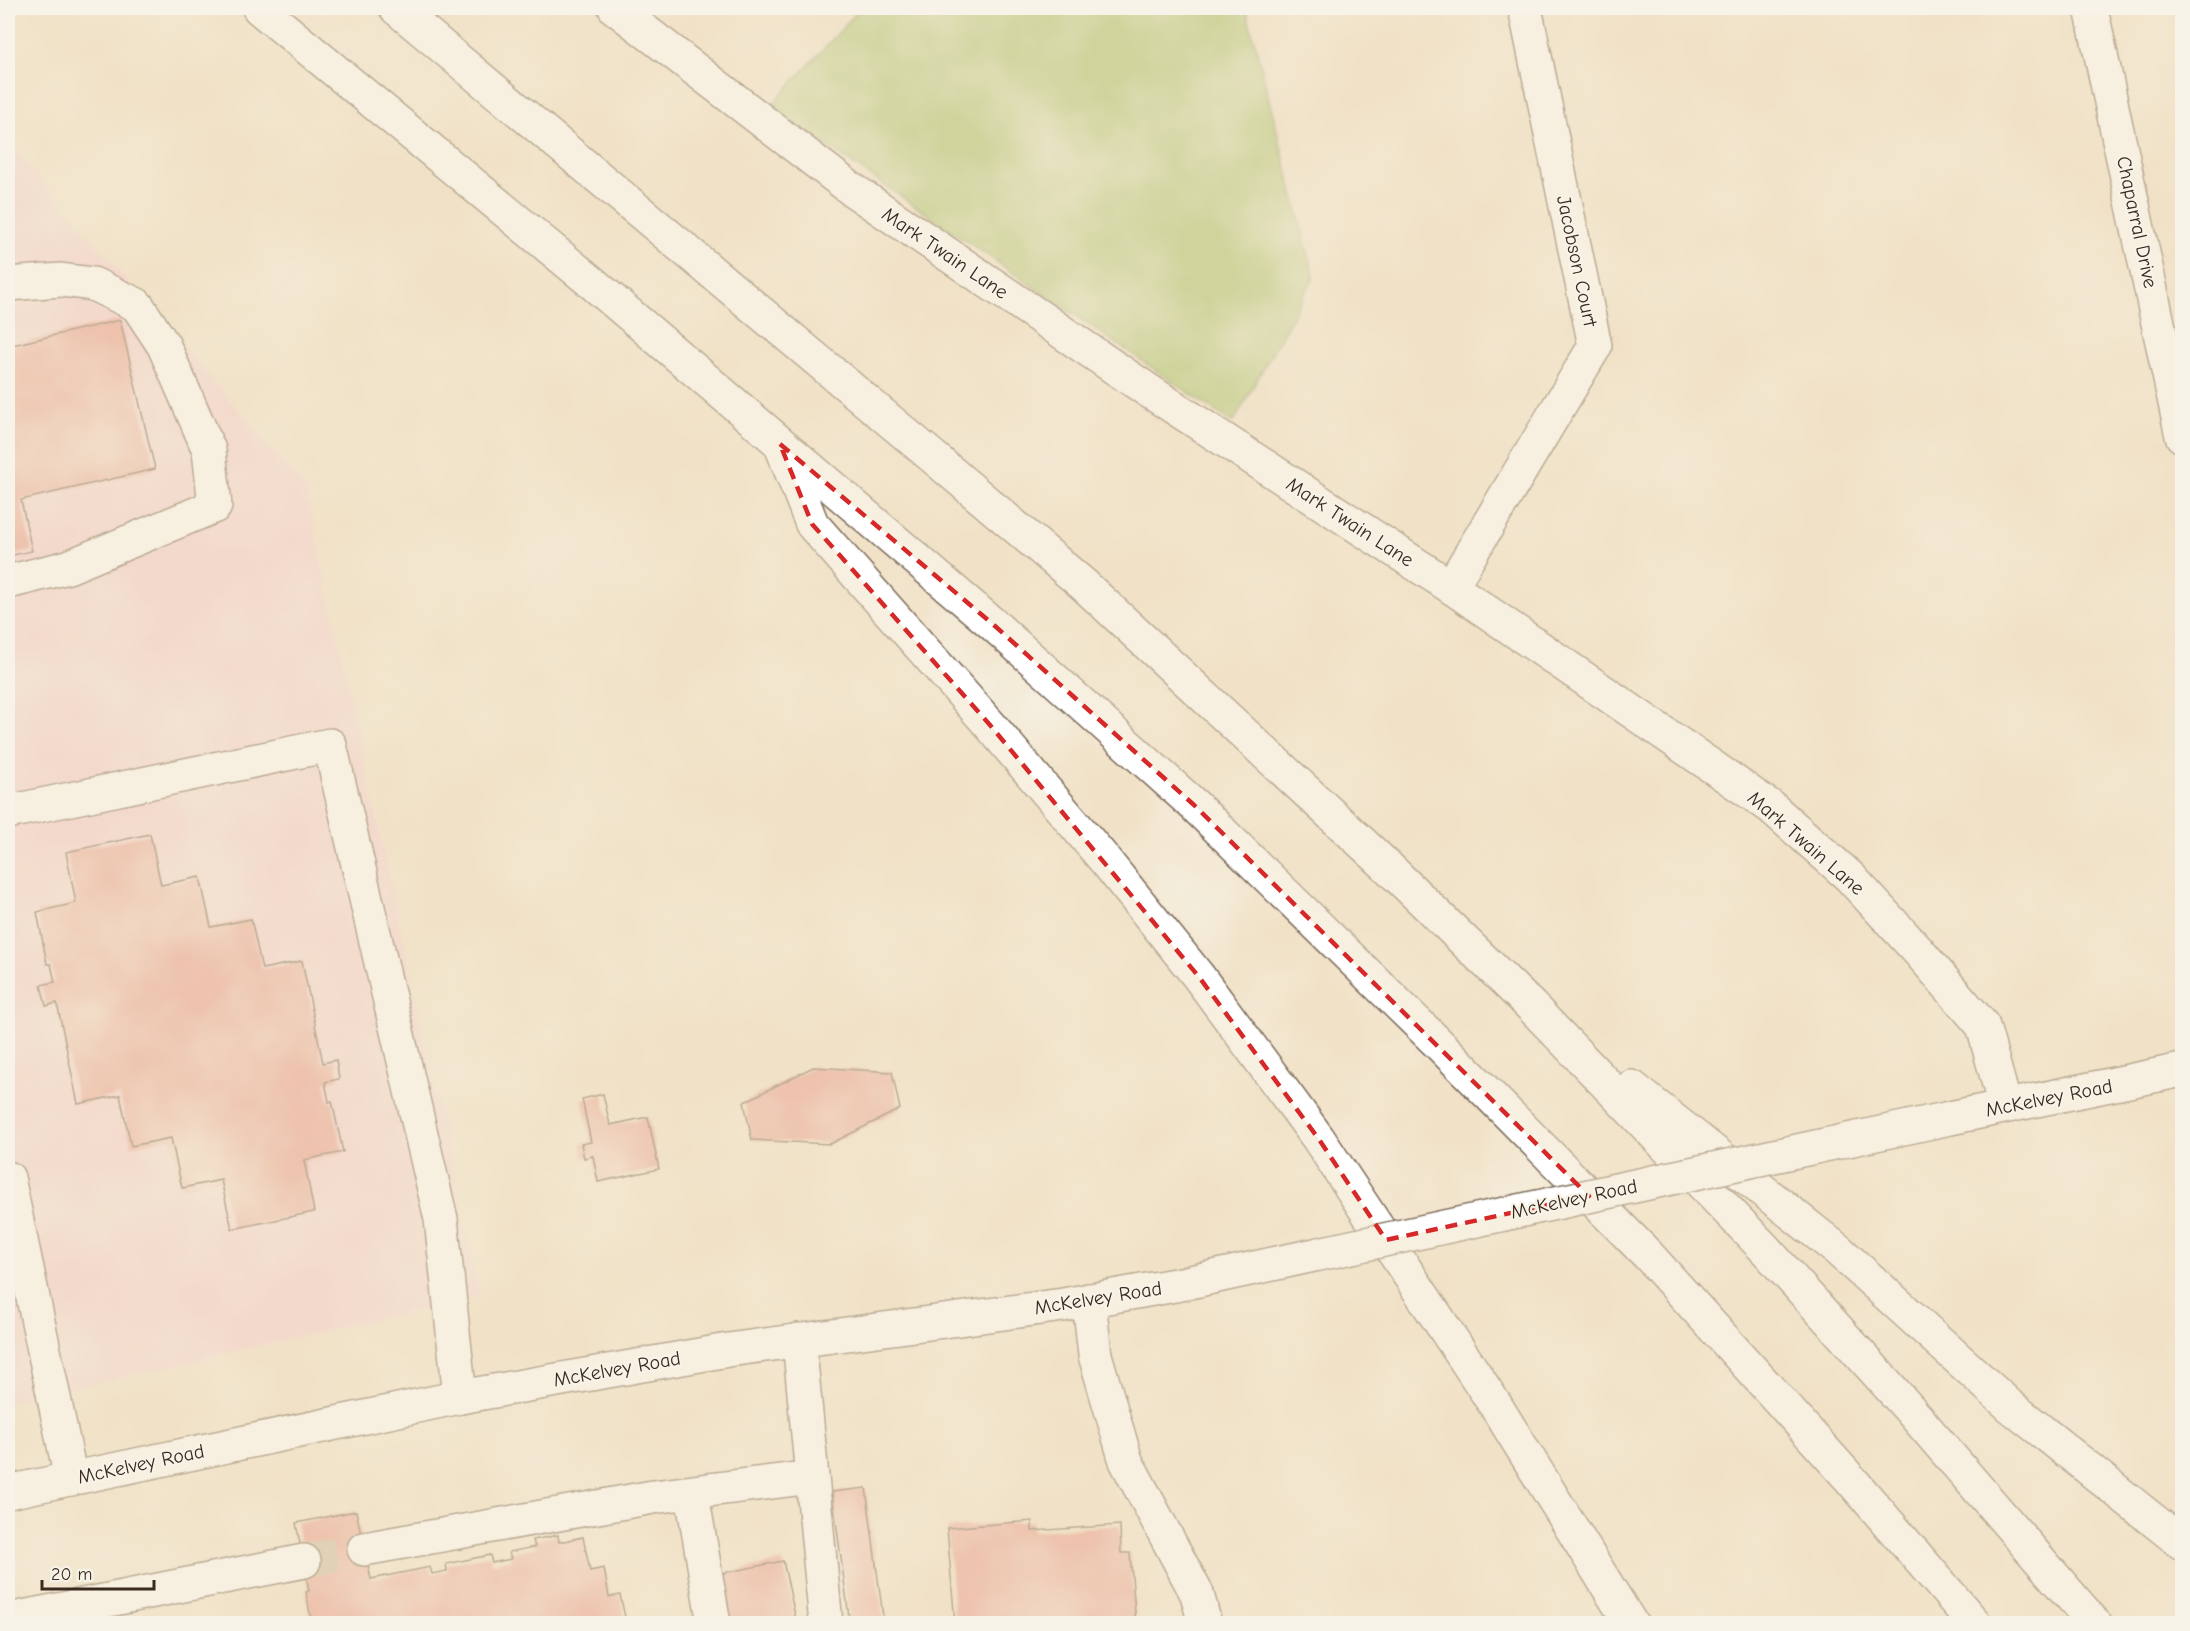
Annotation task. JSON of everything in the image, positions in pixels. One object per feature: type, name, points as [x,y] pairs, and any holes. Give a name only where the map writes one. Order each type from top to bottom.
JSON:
[{"type":"main road","points":[[259,8],[589,280],[995,626],[1194,805],[1438,1043],[1648,1255],[1854,1482],[1975,1623]]},
{"type":"main road","points":[[396,8],[1084,585],[1381,860],[1531,1006],[1766,1250],[1905,1404],[2095,1623]]},
{"type":"main road","name":"Mark Twain Lane","points":[[615,8],[850,188],[1149,391],[1451,587],[1770,807],[1850,877],[1983,1026],[2005,1106]]},
{"type":"main road","name":"Jacobson Court","points":[[1451,587],[1595,346],[1525,8]]},
{"type":"main road","name":"Chaparral Drive","points":[[2091,8],[2182,436]]},
{"type":"main road","points":[[8,284],[61,280],[93,284],[137,305],[164,346],[209,450],[215,506],[68,567],[8,582]]},
{"type":"main road","points":[[780,444],[812,524],[990,725],[1104,859],[1199,977],[1318,1138],[1496,1406],[1630,1623]]},
{"type":"main road","points":[[8,812],[330,745],[441,1219],[460,1397]]},
{"type":"main road","points":[[1531,1006],[1838,1250],[2009,1405],[2182,1543]]},
{"type":"main road","name":"McKelvey Road","points":[[8,1492],[460,1397],[728,1350],[959,1320],[1181,1284],[2182,1070]]},
{"type":"main road","points":[[8,1178],[70,1479]]},
{"type":"main road","points":[[1089,1300],[1095,1355],[1112,1406],[1126,1461],[1197,1594],[1205,1623]]},
{"type":"main road","points":[[799,1340],[826,1623]]},
{"type":"main road","points":[[364,1549],[652,1497],[692,1494],[812,1477]]},
{"type":"main road","points":[[692,1494],[714,1623]]},
{"type":"main road","points":[[8,1620],[303,1561]]},
{"type":"highlighted area","points":[[780,444],[995,626],[1194,805],[1589,1196],[1386,1240],[1318,1138],[1199,977],[990,725],[812,524]]},
{"type":"shaded area","points":[[8,141],[306,489],[480,1296],[8,1403]]},
{"type":"green space","points":[[861,8],[1246,8],[1314,277],[1233,423],[770,107]]},
{"type":"building","points":[[120,320],[155,469],[21,500],[32,551],[8,556],[8,346]]},
{"type":"building","points":[[150,834],[161,885],[200,877],[211,927],[251,919],[262,969],[302,961],[323,1063],[336,1060],[339,1079],[325,1082],[329,1102],[332,1101],[343,1152],[304,1160],[314,1212],[232,1229],[221,1180],[182,1188],[171,1138],[131,1146],[120,1095],[78,1104],[57,1003],[46,1006],[41,985],[55,982],[51,964],[47,964],[37,912],[76,903],[66,852]]},
{"type":"building","points":[[813,1067],[892,1072],[900,1109],[830,1144],[752,1140],[744,1102]]},
{"type":"building","points":[[603,1094],[610,1125],[648,1117],[659,1169],[598,1182],[593,1156],[584,1158],[581,1144],[591,1142],[582,1099]]},
{"type":"building","points":[[866,1488],[884,1624],[850,1624],[832,1492]]},
{"type":"building","points":[[356,1511],[371,1579],[430,1567],[432,1574],[447,1571],[446,1564],[490,1555],[492,1563],[511,1559],[509,1552],[535,1547],[533,1540],[558,1535],[559,1542],[583,1537],[590,1571],[604,1568],[609,1597],[620,1595],[626,1621],[617,1624],[312,1624],[306,1592],[309,1591],[296,1523]]},
{"type":"building","points":[[1032,1521],[1032,1531],[1120,1525],[1121,1553],[1130,1553],[1136,1624],[955,1624],[947,1528]]},
{"type":"building","points":[[783,1561],[797,1624],[729,1624],[718,1574]]},
{"type":"tunnel","points":[[304,1561],[364,1549]]}]
